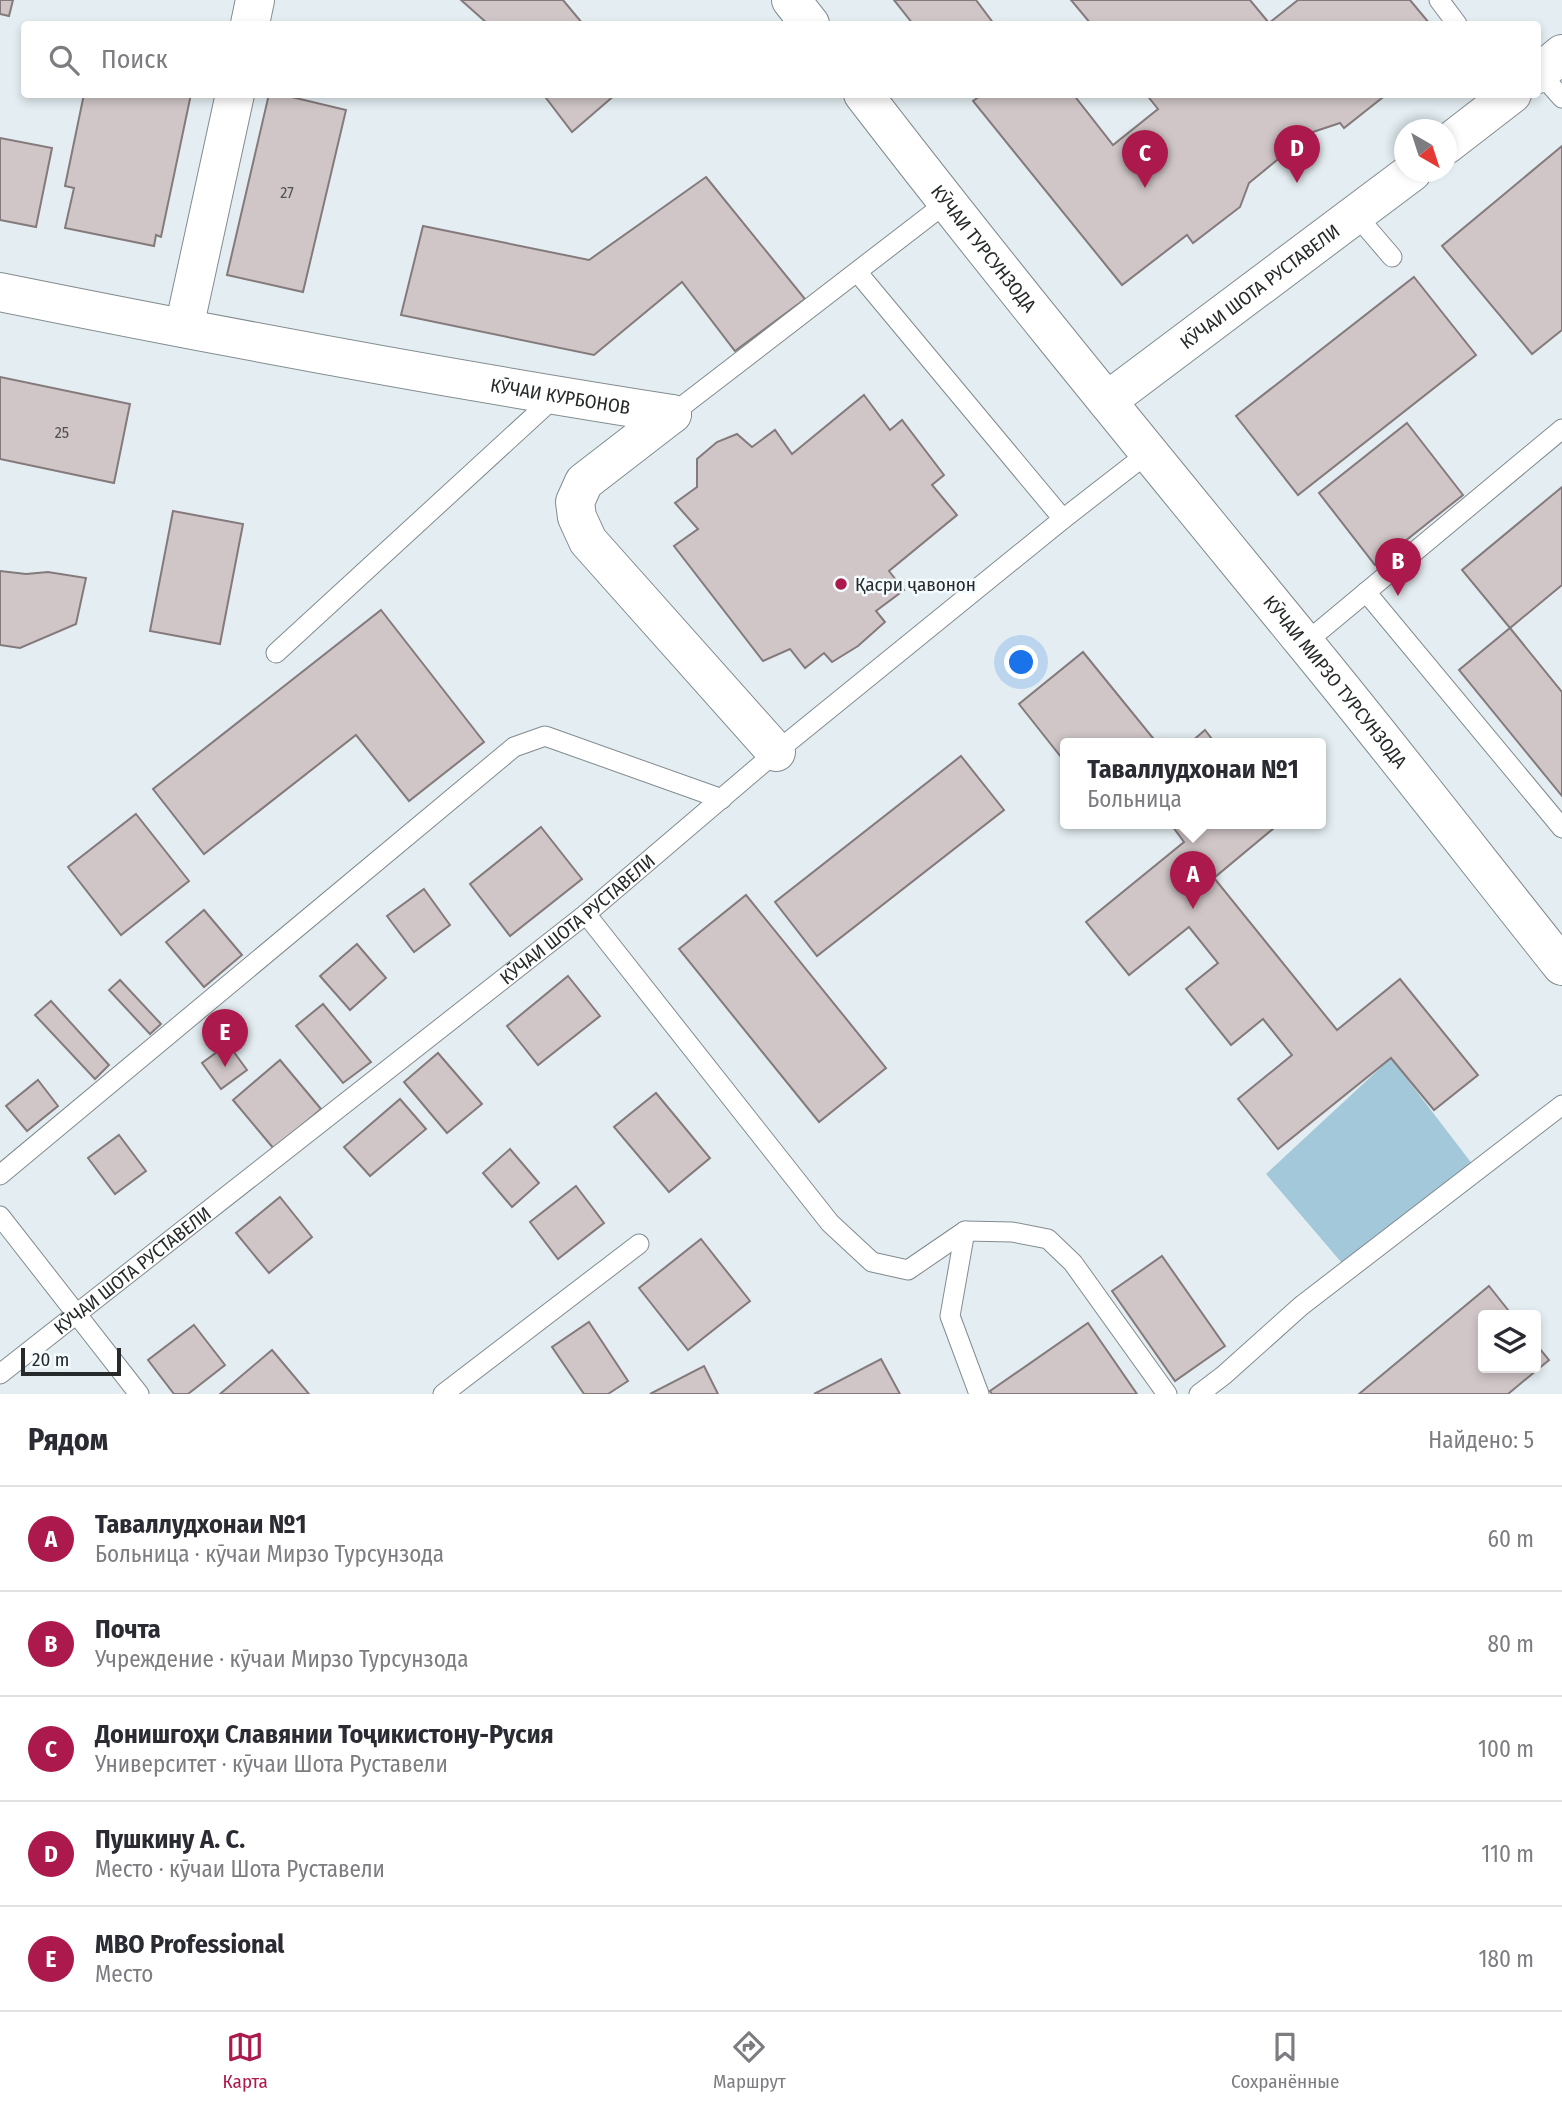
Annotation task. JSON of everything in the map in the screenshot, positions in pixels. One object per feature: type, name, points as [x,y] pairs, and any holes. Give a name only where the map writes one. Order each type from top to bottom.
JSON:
[{"type":"street","points":[[251,21],[256,0]]},
{"type":"street","points":[[791,0],[808,21]]},
{"type":"street","points":[[184,328],[234,98]]},
{"type":"street","name":"КӮЧАИ ТУРСУНЗОДА","points":[[866,98],[946,203],[1107,401]]},
{"type":"street","points":[[1457,138],[1513,98]]},
{"type":"street","name":"КӮЧАИ ШОТА РУСТАВЕЛИ","points":[[1107,401],[1399,182]]},
{"type":"street","name":"КӮЧАИ КУРБОНОВ","points":[[0,292],[556,396],[672,414]]},
{"type":"street","name":"КӮЧАИ МИРЗО ТУРСУНЗОДА","points":[[1107,401],[1305,643],[1562,966]]},
{"type":"street","name":"КӮЧАИ КУРБОНОВ","points":[[672,414],[584,482],[575,502],[577,517],[587,541],[776,752]]},
{"type":"lane","points":[[1438,0],[1455,21]]},
{"type":"lane","points":[[672,414],[946,203]]},
{"type":"lane","points":[[1356,215],[1392,257]]},
{"type":"lane","points":[[858,273],[1063,519]]},
{"type":"lane","points":[[276,653],[556,396]]},
{"type":"lane","points":[[1305,643],[1562,429]]},
{"type":"lane","name":"КӮЧАИ ШОТА РУСТАВЕЛИ","points":[[0,1374],[586,914],[776,752],[1148,453]]},
{"type":"lane","points":[[1366,592],[1562,828]]},
{"type":"lane","points":[[0,1175],[514,747],[545,736],[722,799]]},
{"type":"lane","points":[[586,914],[830,1223],[872,1262],[908,1270],[965,1231],[1012,1232],[1048,1240],[1073,1263],[1167,1394]]},
{"type":"lane","points":[[1199,1394],[1301,1306],[1562,1105]]},
{"type":"lane","points":[[0,1216],[139,1394]]},
{"type":"lane","points":[[965,1231],[950,1316],[979,1394]]},
{"type":"lane","points":[[443,1394],[639,1244]]},
{"type":"shaded area","points":[[1391,1058],[1473,1165],[1347,1269],[1266,1174]]},
{"type":"building","points":[[0,0],[13,0],[9,16],[0,14]]},
{"type":"building","points":[[461,0],[563,0],[580,21],[485,21]]},
{"type":"building","points":[[894,0],[976,0],[992,21],[911,21]]},
{"type":"building","points":[[1071,0],[1250,0],[1267,21],[1088,21]]},
{"type":"building","points":[[1298,0],[1410,0],[1428,21],[1272,21]]},
{"type":"building","points":[[83,98],[190,98],[161,237],[156,235],[154,246],[65,228],[74,188],[65,186]]},
{"type":"building","points":[[268,98],[296,98],[346,110],[303,292],[227,275]]},
{"type":"building","points":[[546,98],[611,98],[572,132]]},
{"type":"building","points":[[977,98],[1076,98],[1113,145],[1158,109],[1149,98],[1382,98],[1344,128],[1340,123],[1310,133],[1249,183],[1240,207],[1193,243],[1187,235],[1122,285],[973,101]]},
{"type":"building","points":[[0,138],[52,148],[36,227],[0,220]]},
{"type":"building","points":[[1562,146],[1562,330],[1532,354],[1442,246]]},
{"type":"building","points":[[706,177],[805,299],[735,351],[682,282],[594,355],[401,315],[423,226],[589,260]]},
{"type":"building","points":[[1414,277],[1476,355],[1298,495],[1236,416]]},
{"type":"building","points":[[0,377],[130,404],[114,483],[0,459]]},
{"type":"building","points":[[864,395],[890,430],[902,420],[944,475],[932,485],[957,515],[889,571],[904,590],[876,611],[885,622],[858,646],[832,662],[824,653],[805,668],[790,649],[763,661],[674,546],[698,529],[675,503],[697,487],[697,459],[717,442],[737,434],[752,447],[775,430],[792,454]]},
{"type":"building","points":[[1407,423],[1463,495],[1375,565],[1319,493]]},
{"type":"building","points":[[1562,487],[1562,585],[1510,628],[1462,570]]},
{"type":"building","points":[[173,511],[243,524],[220,644],[150,631]]},
{"type":"building","points":[[0,571],[26,574],[48,572],[86,578],[76,624],[20,648],[0,645]]},
{"type":"building","points":[[381,610],[484,742],[409,801],[356,735],[204,854],[153,789]]},
{"type":"building","points":[[1510,628],[1562,692],[1562,796],[1459,670]]},
{"type":"building","points":[[1083,652],[1153,738],[1060,738],[1060,756],[1019,704]]},
{"type":"building","points":[[1205,730],[1211,738],[1196,738]]},
{"type":"building","points":[[961,756],[1004,810],[817,956],[775,902]]},
{"type":"building","points":[[136,814],[189,881],[121,935],[68,867]]},
{"type":"building","points":[[541,827],[582,879],[510,936],[470,884]]},
{"type":"building","points":[[1174,829],[1273,829],[1214,878],[1337,1030],[1400,979],[1478,1075],[1434,1110],[1391,1058],[1278,1149],[1238,1099],[1292,1055],[1263,1019],[1231,1045],[1186,989],[1218,963],[1189,927],[1129,975],[1086,922],[1184,842]]},
{"type":"building","points":[[424,889],[450,925],[414,952],[387,916]]},
{"type":"building","points":[[746,895],[886,1068],[819,1122],[679,949]]},
{"type":"building","points":[[204,910],[242,955],[204,987],[166,942]]},
{"type":"building","points":[[357,944],[386,978],[350,1010],[320,976]]},
{"type":"building","points":[[568,976],[600,1016],[538,1065],[507,1026]]},
{"type":"building","points":[[120,980],[161,1024],[150,1034],[109,990]]},
{"type":"building","points":[[51,1001],[109,1065],[95,1079],[35,1015]]},
{"type":"building","points":[[323,1004],[371,1062],[343,1083],[296,1026]]},
{"type":"building","points":[[228,1044],[247,1070],[221,1089],[202,1063]]},
{"type":"building","points":[[438,1053],[482,1104],[447,1133],[404,1082]]},
{"type":"building","points":[[280,1060],[321,1109],[274,1149],[233,1100]]},
{"type":"building","points":[[38,1080],[58,1106],[27,1131],[6,1106]]},
{"type":"building","points":[[656,1093],[710,1158],[669,1192],[614,1127]]},
{"type":"building","points":[[400,1099],[426,1129],[370,1176],[344,1147]]},
{"type":"building","points":[[119,1135],[146,1171],[115,1194],[88,1158]]},
{"type":"building","points":[[510,1149],[539,1183],[512,1207],[483,1173]]},
{"type":"building","points":[[576,1186],[604,1223],[558,1259],[530,1222]]},
{"type":"building","points":[[280,1197],[312,1237],[269,1273],[236,1233]]},
{"type":"building","points":[[701,1239],[750,1301],[688,1350],[639,1288]]},
{"type":"building","points":[[1162,1256],[1225,1346],[1175,1381],[1112,1291]]},
{"type":"building","points":[[1489,1286],[1508,1310],[1478,1310],[1478,1373],[1533,1373],[1508,1394],[1359,1394]]},
{"type":"building","points":[[589,1322],[628,1381],[608,1394],[584,1394],[552,1347]]},
{"type":"building","points":[[1088,1323],[1137,1394],[992,1394],[990,1391]]},
{"type":"building","points":[[194,1325],[225,1365],[188,1394],[174,1394],[148,1360]]},
{"type":"building","points":[[272,1350],[309,1394],[220,1394]]},
{"type":"building","points":[[1541,1350],[1549,1360],[1541,1367]]},
{"type":"building","points":[[881,1359],[900,1394],[814,1394]]},
{"type":"building","points":[[704,1366],[718,1394],[650,1394]]},
{"type":"place","name":"Пушкину А. С.","points":[[1297,183]]},
{"type":"place","name":"Донишгоҳи Славянии Тоҷикистону-Русия","points":[[1145,188]]},
{"type":"place","name":"Қасри ҷавонон","points":[[841,584]]},
{"type":"place","name":"Почта","points":[[1398,596]]},
{"type":"place","name":"Таваллудхонаи №1","points":[[1193,909]]},
{"type":"place","name":"MBO Professional","points":[[225,1067]]}]
